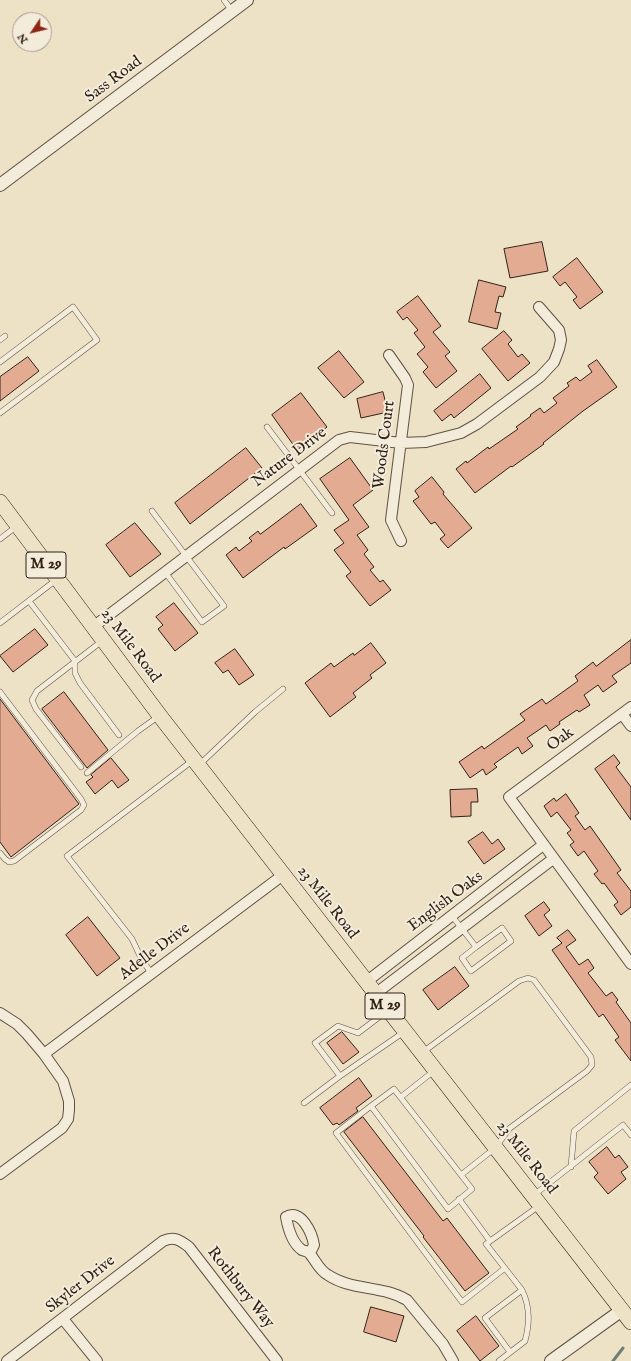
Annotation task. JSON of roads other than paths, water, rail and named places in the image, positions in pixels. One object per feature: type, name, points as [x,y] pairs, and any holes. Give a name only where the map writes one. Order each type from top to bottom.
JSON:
[{"type":"main road","name":"23 Mile Road","points":[[0,502],[196,763],[631,1322]]},
{"type":"street","name":"Sass Road","points":[[0,185],[248,0]]},
{"type":"street","name":"Nature Drive","points":[[93,627],[339,440],[350,437],[401,443],[426,442],[461,432],[477,424],[544,373],[554,362],[561,340],[559,330],[538,307]]},
{"type":"street","name":"Woods Court","points":[[389,355],[408,385],[391,520],[400,541]]},
{"type":"street","name":"Oak","points":[[544,845],[509,797],[631,707]]},
{"type":"street","points":[[622,714],[631,726]]},
{"type":"street","points":[[544,845],[631,964]]},
{"type":"street","name":"English Oaks","points":[[366,982],[544,845]]},
{"type":"street","name":"English Oaks","points":[[375,994],[553,859]]},
{"type":"street","name":"Adelle Drive","points":[[44,1054],[283,875]]},
{"type":"street","points":[[0,1012],[17,1024],[44,1054],[63,1081],[69,1101],[68,1119],[62,1128],[0,1174]]},
{"type":"street","points":[[310,1252],[314,1245],[306,1225],[295,1214],[286,1217],[288,1228],[297,1245],[303,1250],[310,1252],[327,1275],[346,1284],[387,1292],[407,1300],[443,1344],[453,1361]]},
{"type":"street","name":"Skyler Drive","points":[[7,1361],[164,1241],[169,1238],[176,1238]]},
{"type":"street","name":"Rothbury Way","points":[[176,1238],[189,1247],[277,1361]]},
{"type":"street","points":[[551,1361],[622,1310]]},
{"type":"street","points":[[63,1319],[97,1361]]},
{"type":"lane","points":[[224,0],[232,11]]},
{"type":"lane","points":[[0,362],[73,307],[97,340],[0,413]]},
{"type":"lane","points":[[0,340],[5,336]]},
{"type":"lane","points":[[268,427],[332,514]]},
{"type":"lane","points":[[152,511],[224,606],[202,622],[165,572]]},
{"type":"lane","points":[[0,540],[17,526]]},
{"type":"lane","points":[[0,622],[57,579]]},
{"type":"lane","points":[[29,601],[75,661],[75,673],[80,683],[119,734]]},
{"type":"lane","points":[[81,767],[36,708],[32,700],[37,691],[103,641]]},
{"type":"lane","points":[[151,974],[132,939],[67,856],[221,746],[255,712],[284,689]]},
{"type":"lane","points":[[0,692],[84,805],[82,810],[14,861],[9,862],[4,859],[0,853]]},
{"type":"lane","points":[[87,773],[138,731],[160,716]]},
{"type":"lane","points":[[452,916],[476,947]]},
{"type":"lane","points":[[502,928],[512,941],[471,971],[462,958],[476,947],[502,928]]},
{"type":"lane","points":[[421,1052],[519,981],[528,978],[534,980],[591,1057],[592,1065],[587,1071],[510,1128],[495,1148],[461,1175]]},
{"type":"lane","points":[[340,1076],[315,1044],[338,1026],[358,1033],[388,1010]]},
{"type":"lane","points":[[304,1103],[340,1076],[405,1032]]},
{"type":"lane","points":[[401,1097],[435,1070]]},
{"type":"lane","points":[[571,1167],[574,1131],[631,1085]]},
{"type":"lane","points":[[371,1106],[448,1209],[472,1189],[394,1089],[371,1106],[336,1133],[462,1302],[505,1268]]},
{"type":"lane","points":[[499,1361],[525,1341],[527,1333],[528,1309],[522,1290],[486,1244],[536,1201],[571,1167],[624,1125],[631,1136]]},
{"type":"lane","points":[[459,1200],[490,1241]]},
{"type":"lane","points":[[510,1352],[485,1318],[522,1290]]},
{"type":"waterway","points":[[613,1361],[623,1348]]}]
